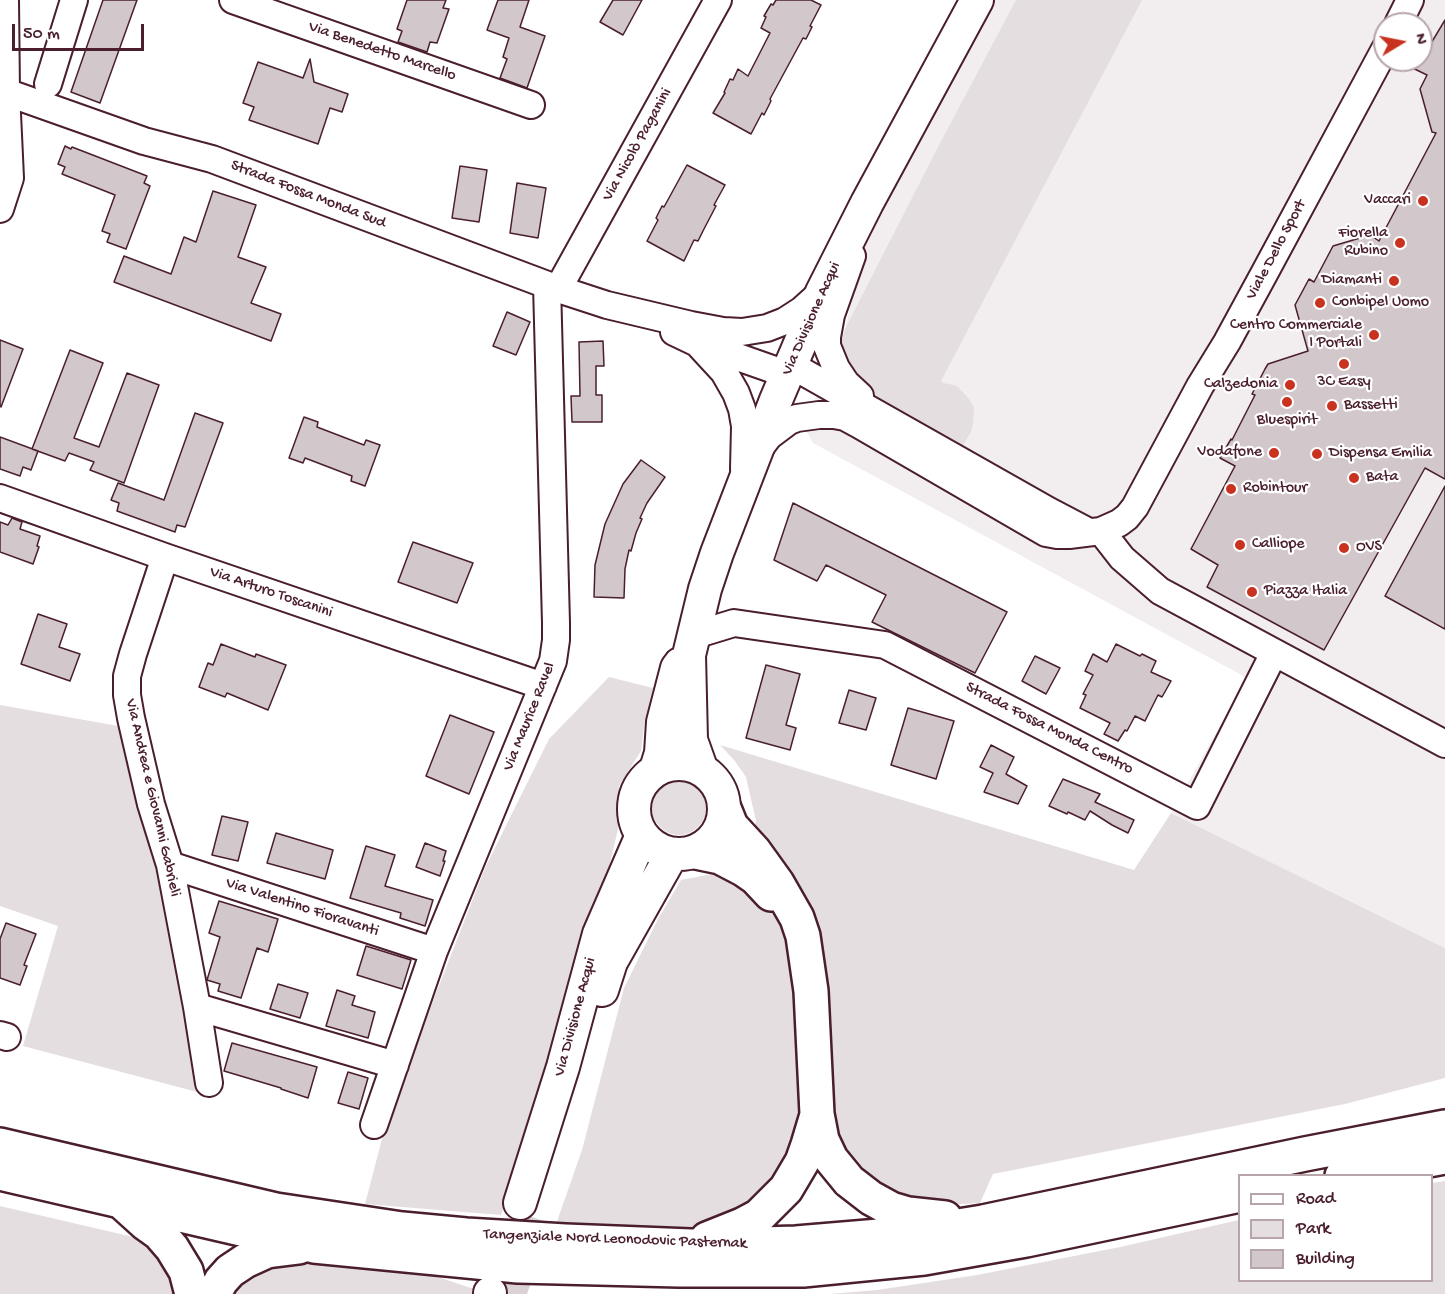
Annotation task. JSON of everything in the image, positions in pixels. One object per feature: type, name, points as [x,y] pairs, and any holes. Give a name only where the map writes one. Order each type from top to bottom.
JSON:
[{"type":"highway","points":[[725,812],[731,826],[754,851],[777,883],[803,936],[811,991],[817,1114],[822,1140],[831,1159],[849,1181],[871,1198],[891,1209],[908,1214],[983,1221]]},
{"type":"highway","points":[[684,853],[720,857],[743,869],[756,878],[796,918]]},
{"type":"highway","points":[[691,1246],[759,1216],[786,1190],[802,1162],[817,1114]]},
{"type":"highway","name":"Tangenziale Nord Leonodovic Pasternak","points":[[0,1145],[276,1210],[379,1226],[477,1236],[691,1246],[796,1243],[915,1233],[1445,1127]]},
{"type":"highway","points":[[1353,1174],[1445,1157]]},
{"type":"highway","name":"Tangenziale Nord Leonodovic Pasternak","points":[[0,1173],[314,1245],[518,1266],[679,1270],[803,1270],[924,1258],[1026,1240],[1238,1195]]},
{"type":"highway","points":[[121,1201],[159,1233],[172,1248],[186,1271],[192,1294]]},
{"type":"highway","points":[[214,1294],[230,1271],[245,1261],[267,1251],[314,1245]]},
{"type":"main road","name":"Via Divisione Acqui","points":[[700,768],[691,740],[692,646],[705,589],[717,553],[754,455],[822,292],[976,0]]},
{"type":"main road","name":"Via Divisione Acqui","points":[[656,769],[661,753],[663,722],[669,694],[677,668],[692,646]]},
{"type":"main road","points":[[670,764],[691,764],[700,768],[720,787],[725,812],[721,827],[712,840],[684,853],[659,850],[642,835],[636,823],[634,799],[638,788],[656,769],[670,764]]},
{"type":"main road","name":"Via Divisione Acqui","points":[[642,835],[599,933],[563,1067],[529,1208],[560,1146],[611,962],[684,853]]},
{"type":"street","points":[[0,209],[10,178],[3,91],[5,0]]},
{"type":"street","points":[[48,84],[74,0]]},
{"type":"street","name":"Via Benedetto Marcello","points":[[233,0],[531,105]]},
{"type":"street","name":"Via Nicolò Paganini","points":[[552,287],[718,0]]},
{"type":"street","name":"Viale Dello Sport","points":[[754,455],[769,436],[789,421],[808,416],[845,417],[1046,533],[1070,535],[1095,531],[1119,523],[1135,507],[1373,71]]},
{"type":"street","name":"Strada Fossa Monda Sud","points":[[3,91],[144,141],[212,159],[552,287],[607,305],[695,342],[789,370]]},
{"type":"street","points":[[867,203],[846,275],[831,315],[827,346],[846,383],[883,416]]},
{"type":"street","name":"Via Maurice Ravel","points":[[374,1125],[434,951],[553,661],[556,640],[552,287]]},
{"type":"street","name":"Strada Fossa Monda Sud","points":[[607,305],[692,325],[742,333],[767,328],[785,321],[802,310],[822,292]]},
{"type":"street","points":[[695,342],[724,372],[742,409],[745,442],[740,494]]},
{"type":"street","points":[[789,370],[883,416],[1049,512],[1095,531],[1160,591],[1445,744]]},
{"type":"street","name":"Via Arturo Toscanini","points":[[0,498],[543,686]]},
{"type":"street","name":"Via Andrea e Giovanni Gabrieli","points":[[165,557],[133,654],[127,676],[127,695],[151,804],[170,865],[209,1083]]},
{"type":"street","points":[[705,589],[718,609],[734,623]]},
{"type":"street","name":"Strada Fossa Monda Centro","points":[[692,646],[698,634],[734,623],[885,645],[1197,806],[1274,653]]},
{"type":"street","name":"Via Valentino Fioravanti","points":[[170,865],[434,951]]},
{"type":"street","points":[[197,1007],[395,1065]]},
{"type":"shaded area","points":[[995,0],[1445,0],[1445,948],[1171,813],[1247,678],[813,443],[803,425],[840,345],[867,240]]},
{"type":"green space","points":[[1016,0],[1142,0],[941,381],[958,387],[974,408],[971,432],[962,447],[907,413],[874,396],[846,371],[840,345],[845,329]]},
{"type":"green space","points":[[609,677],[653,688],[645,719],[641,751],[619,786],[618,829],[607,876],[501,1215],[365,1204],[388,1116],[485,868],[549,739]]},
{"type":"green space","points":[[0,705],[124,727],[160,868],[188,999],[201,1093],[23,1046],[58,926],[0,906]]},
{"type":"green space","points":[[720,745],[1134,870],[1171,813],[1445,948],[1445,1078],[1345,1104],[993,1174],[980,1203],[915,1207],[854,1174],[837,1145],[831,1118],[822,959],[809,904],[789,873],[754,832],[756,821],[746,777]]},
{"type":"green space","points":[[674,781],[684,781],[694,785],[702,793],[706,808],[702,823],[694,831],[684,835],[674,835],[664,831],[656,823],[652,813],[652,803],[656,793],[664,785]]},
{"type":"green space","points":[[717,873],[740,875],[789,926],[808,1107],[771,1195],[710,1228],[555,1227],[582,1150],[624,988],[658,919],[681,880]]},
{"type":"green space","points":[[1445,1181],[1445,1294],[829,1294],[877,1290],[977,1275],[1120,1247],[1238,1220],[1238,1282],[1433,1282],[1433,1183]]},
{"type":"green space","points":[[0,1206],[142,1239],[157,1249],[179,1294],[0,1294]]},
{"type":"green space","points":[[293,1258],[438,1277],[477,1290],[476,1294],[227,1294],[241,1275]]},
{"type":"building","points":[[103,0],[137,0],[100,103],[71,92]]},
{"type":"building","points":[[407,0],[446,0],[443,8],[449,9],[437,43],[430,42],[427,52],[398,42],[402,31],[397,29]]},
{"type":"building","points":[[498,0],[529,0],[520,27],[545,36],[527,88],[500,78],[507,59],[503,57],[509,38],[487,30]]},
{"type":"building","points":[[613,0],[642,0],[623,35],[600,22]]},
{"type":"building","points":[[776,0],[811,0],[821,5],[806,39],[803,38],[770,99],[764,115],[762,113],[751,134],[713,113],[730,79],[733,80],[738,69],[748,76],[770,33],[761,28],[766,17],[764,16]]},
{"type":"building","name":"Centro Commerciale I Portali","points":[[1445,20],[1445,479],[1425,468],[1324,650],[1207,587],[1218,565],[1191,549],[1235,466],[1220,458],[1255,395],[1252,394],[1265,369],[1268,364],[1308,351],[1295,305],[1309,279],[1314,282],[1333,246],[1370,235],[1379,241],[1436,133],[1432,132],[1420,89],[1427,75],[1421,72],[1433,72],[1433,40]]},
{"type":"building","points":[[310,59],[314,82],[348,94],[342,112],[330,108],[318,144],[249,120],[254,107],[243,103],[258,62],[303,78]]},
{"type":"building","points":[[65,146],[147,176],[144,183],[150,186],[126,249],[107,242],[110,234],[102,231],[115,195],[62,174],[65,167],[58,164]]},
{"type":"building","points":[[687,165],[725,185],[698,241],[694,240],[684,261],[647,241],[658,220],[656,218],[662,206],[664,207]]},
{"type":"building","points":[[460,166],[487,170],[479,222],[452,218]]},
{"type":"building","points":[[517,183],[546,188],[538,238],[510,233]]},
{"type":"building","points":[[213,191],[256,205],[238,257],[266,267],[251,303],[281,314],[271,341],[114,282],[124,256],[171,274],[184,237],[196,242]]},
{"type":"building","points":[[507,312],[530,322],[516,355],[493,346]]},
{"type":"building","points":[[0,340],[23,349],[1,407],[0,406]]},
{"type":"building","points":[[603,341],[604,366],[596,366],[596,395],[602,395],[602,422],[572,422],[571,396],[580,396],[579,342]]},
{"type":"building","points":[[70,350],[103,363],[74,438],[99,447],[127,373],[159,385],[124,483],[90,470],[94,462],[69,453],[65,461],[32,449]]},
{"type":"building","points":[[195,413],[223,423],[185,527],[177,525],[175,532],[117,511],[119,503],[111,500],[118,483],[164,500]]},
{"type":"building","points":[[304,417],[318,422],[317,427],[364,445],[366,440],[380,445],[365,486],[351,481],[352,476],[305,458],[303,463],[289,458]]},
{"type":"building","points":[[0,437],[38,451],[31,470],[23,467],[20,476],[0,469]]},
{"type":"building","points":[[641,460],[665,477],[647,503],[640,518],[642,519],[631,551],[629,550],[625,569],[624,598],[594,597],[595,565],[605,524],[623,484]]},
{"type":"building","points":[[1445,486],[1445,629],[1385,596]]},
{"type":"building","points":[[793,503],[1007,612],[975,673],[872,622],[886,595],[826,565],[817,581],[774,560]]},
{"type":"building","points":[[12,518],[22,522],[20,529],[40,536],[33,564],[0,552],[0,522],[8,525]]},
{"type":"building","points":[[413,542],[473,563],[457,603],[398,582]]},
{"type":"building","points":[[38,614],[67,624],[59,647],[80,654],[70,681],[21,664]]},
{"type":"building","points":[[221,644],[255,657],[256,654],[286,665],[268,710],[227,693],[225,697],[199,687],[208,663],[213,665]]},
{"type":"building","points":[[1116,644],[1156,661],[1151,672],[1171,681],[1162,697],[1158,695],[1145,721],[1135,716],[1127,731],[1125,730],[1118,741],[1104,734],[1110,723],[1080,708],[1086,695],[1083,694],[1093,675],[1085,671],[1093,654],[1107,662]]},
{"type":"building","points":[[1035,656],[1060,668],[1046,694],[1022,681]]},
{"type":"building","points":[[766,665],[800,674],[786,725],[796,728],[790,750],[746,738]]},
{"type":"building","points":[[849,690],[876,698],[866,730],[839,723]]},
{"type":"building","points":[[908,708],[954,721],[936,779],[891,765]]},
{"type":"building","points":[[450,715],[494,732],[469,794],[426,776]]},
{"type":"building","points":[[991,745],[1014,757],[1006,774],[1027,786],[1018,804],[984,792],[993,773],[980,767]]},
{"type":"building","points":[[1063,779],[1100,794],[1095,802],[1134,820],[1128,833],[1090,811],[1085,820],[1049,806]]},
{"type":"building","points":[[222,816],[248,822],[238,861],[212,855]]},
{"type":"building","points":[[276,833],[333,850],[325,879],[267,863]]},
{"type":"building","points":[[425,843],[446,851],[440,876],[416,867]]},
{"type":"building","points":[[366,846],[395,855],[385,886],[433,900],[425,926],[400,918],[401,913],[350,898]]},
{"type":"building","points":[[219,901],[278,919],[268,952],[257,948],[241,998],[218,991],[220,984],[207,980],[220,937],[209,933]]},
{"type":"building","points":[[6,923],[36,934],[24,965],[27,966],[20,985],[0,978],[0,939]]},
{"type":"building","points":[[366,946],[411,960],[402,989],[357,975]]},
{"type":"building","points":[[278,984],[308,993],[300,1018],[270,1009]]},
{"type":"building","points":[[337,990],[355,996],[352,1005],[375,1012],[368,1038],[326,1026]]},
{"type":"building","points":[[232,1043],[317,1067],[308,1098],[224,1071]]},
{"type":"building","points":[[348,1072],[368,1078],[359,1109],[338,1103]]},
{"type":"tunnel","points":[[510,1294],[539,1213]]},
{"type":"place","name":"Vaccari","points":[[1423,201]]},
{"type":"place","name":"Fiorella Rubino","points":[[1400,243]]},
{"type":"place","name":"Diamanti","points":[[1394,281]]},
{"type":"place","name":"Conbipel Uomo","points":[[1320,303]]},
{"type":"place","name":"Centro Commerciale I Portali","points":[[1374,335]]},
{"type":"place","name":"3C Easy","points":[[1344,364]]},
{"type":"place","name":"Calzedonia","points":[[1290,385]]},
{"type":"place","name":"Bluespirit","points":[[1287,402]]},
{"type":"place","name":"Bassetti","points":[[1332,406]]},
{"type":"place","name":"Vodafone","points":[[1274,453]]},
{"type":"place","name":"Dispensa Emilia","points":[[1317,454]]},
{"type":"place","name":"Bata","points":[[1354,478]]},
{"type":"place","name":"Robintour","points":[[1231,489]]},
{"type":"place","name":"Calliope","points":[[1240,545]]},
{"type":"place","name":"OVS","points":[[1344,548]]},
{"type":"place","name":"Piazza Italia","points":[[1252,592]]}]
